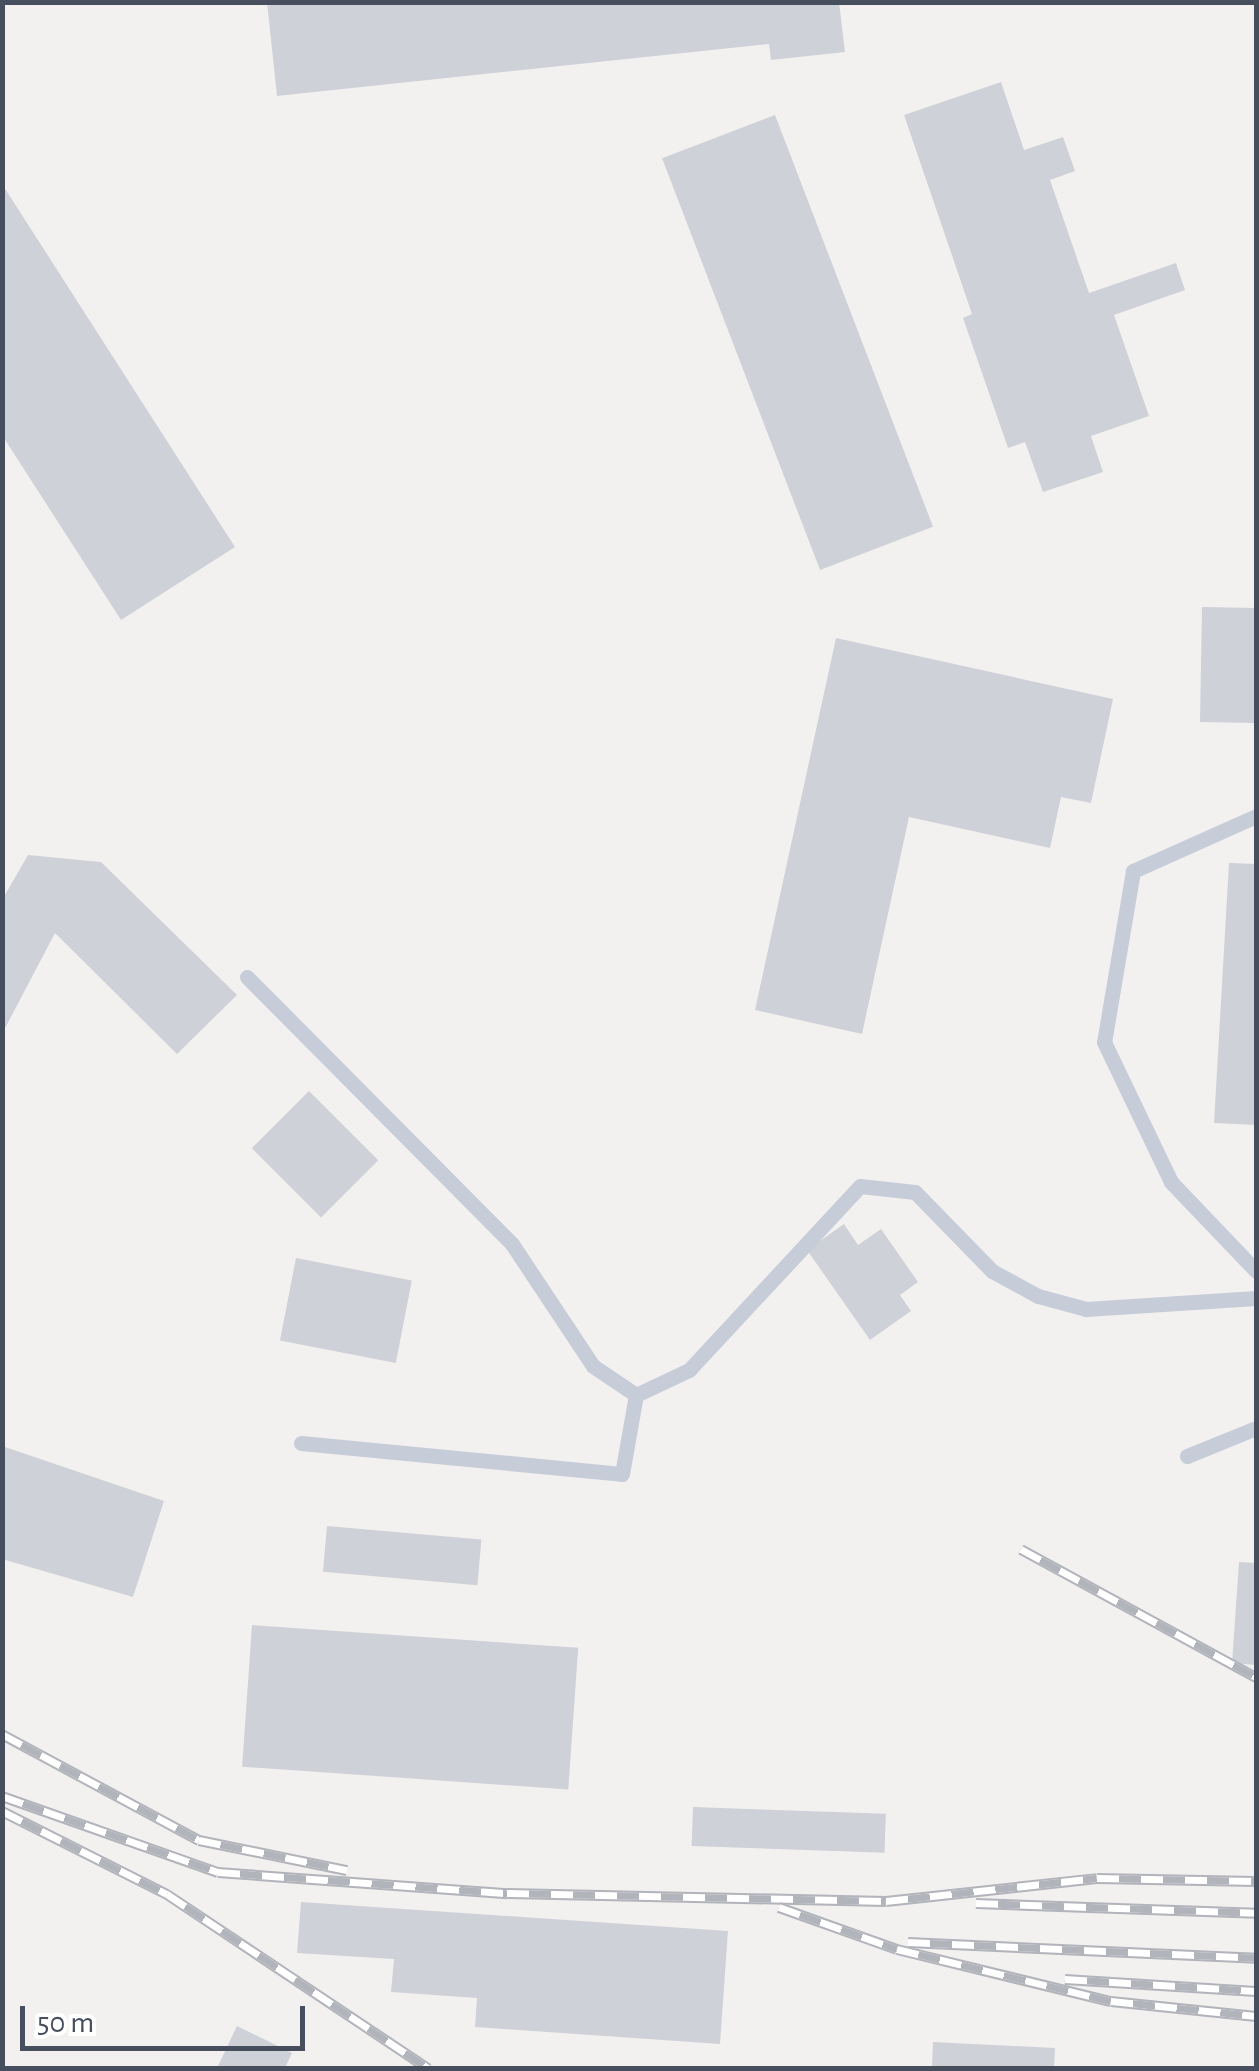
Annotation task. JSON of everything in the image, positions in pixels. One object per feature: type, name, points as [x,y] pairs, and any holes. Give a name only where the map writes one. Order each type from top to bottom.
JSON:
[{"type":"lane","points":[[1256,816],[1132,871],[1104,1042],[1171,1182],[1256,1270]]},
{"type":"lane","points":[[247,977],[512,1244],[593,1366],[636,1395]]},
{"type":"lane","points":[[636,1395],[689,1370],[860,1186],[915,1192],[992,1271],[1038,1296],[1086,1309],[1256,1298]]},
{"type":"lane","points":[[301,1443],[622,1474],[636,1395]]},
{"type":"lane","points":[[1188,1456],[1256,1428]]},
{"type":"building","points":[[267,2],[839,2],[845,52],[771,60],[769,44],[277,96]]},
{"type":"building","points":[[1001,82],[1024,150],[1063,137],[1075,171],[1050,180],[1089,293],[1176,263],[1185,290],[1114,315],[1149,416],[1091,436],[1103,472],[1043,492],[1025,442],[1008,448],[963,318],[972,314],[904,115]]},
{"type":"building","points":[[775,115],[933,527],[820,570],[662,158]]},
{"type":"building","points":[[2,184],[235,547],[121,620],[2,435]]},
{"type":"building","points":[[1202,607],[1256,608],[1254,723],[1200,722]]},
{"type":"building","points":[[836,638],[1113,699],[1091,803],[1061,797],[1050,848],[909,817],[862,1034],[755,1010]]},
{"type":"building","points":[[28,855],[101,862],[237,995],[177,1054],[55,933],[2,1034],[2,900]]},
{"type":"building","points":[[1229,863],[1256,864],[1256,1125],[1214,1123]]},
{"type":"building","points":[[309,1091],[378,1160],[321,1218],[252,1148]]},
{"type":"building","points":[[844,1224],[858,1245],[881,1229],[918,1282],[900,1295],[911,1311],[870,1340],[807,1250]]},
{"type":"building","points":[[296,1258],[412,1281],[396,1363],[280,1340]]},
{"type":"building","points":[[2,1446],[164,1501],[133,1597],[2,1559]]},
{"type":"building","points":[[327,1526],[481,1540],[477,1585],[323,1572]]},
{"type":"building","points":[[1239,1562],[1256,1563],[1256,1665],[1232,1663]]},
{"type":"building","points":[[252,1625],[578,1648],[568,1789],[242,1767]]},
{"type":"building","points":[[693,1807],[886,1814],[885,1853],[692,1846]]},
{"type":"building","points":[[301,1902],[728,1931],[720,2044],[475,2027],[477,1998],[391,1992],[394,1959],[297,1953]]},
{"type":"building","points":[[237,2026],[292,2053],[285,2068],[217,2068]]},
{"type":"building","points":[[933,2042],[1055,2048],[1054,2068],[932,2068]]},
{"type":"railway","points":[[1021,1549],[1256,1677]]},
{"type":"railway","points":[[2,1734],[199,1840],[347,1870]]},
{"type":"railway","points":[[2,1796],[218,1872],[507,1893],[886,1901],[1097,1878],[1256,1881]]},
{"type":"railway","points":[[2,1811],[167,1894],[428,2068]]},
{"type":"railway","points":[[976,1903],[1256,1913]]},
{"type":"railway","points":[[779,1907],[897,1949],[1111,2001],[1256,2016]]},
{"type":"railway","points":[[908,1942],[1256,1958]]},
{"type":"railway","points":[[1065,1979],[1256,1991]]}]
